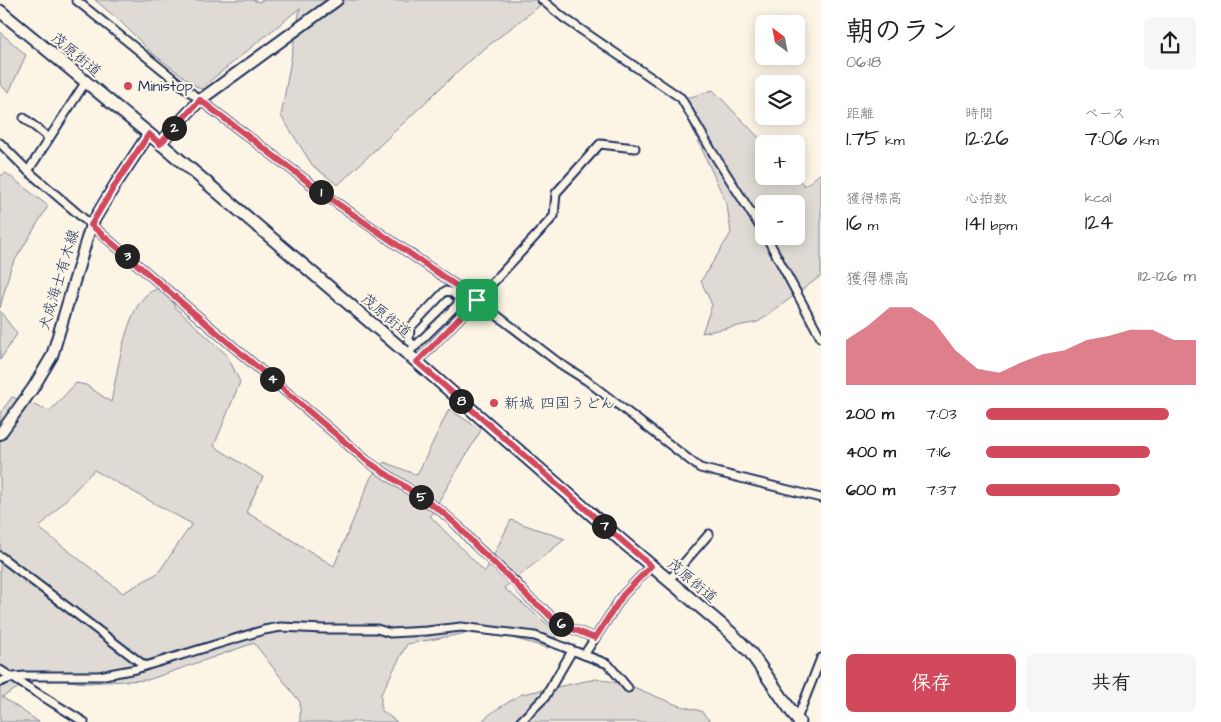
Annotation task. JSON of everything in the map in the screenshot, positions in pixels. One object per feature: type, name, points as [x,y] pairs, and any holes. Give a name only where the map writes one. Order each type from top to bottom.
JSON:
[{"type":"main road","points":[[160,144],[200,100],[333,1]]},
{"type":"main road","name":"茂原街道","points":[[0,11],[85,83],[412,350],[417,362],[651,566],[730,632],[750,652],[798,720]]},
{"type":"main road","name":"犬成海士有木線","points":[[0,434],[33,388],[52,356],[91,225],[149,134]]},
{"type":"street","points":[[76,0],[200,100],[328,197],[477,300],[559,363],[586,380],[700,468],[821,498]]},
{"type":"street","points":[[542,0],[564,18],[681,98],[755,219]]},
{"type":"street","points":[[28,171],[85,83]]},
{"type":"street","points":[[24,118],[49,138]]},
{"type":"street","points":[[0,143],[28,171],[367,461],[441,511],[557,623],[595,638]]},
{"type":"street","points":[[417,362],[554,216],[556,193],[600,144],[635,148]]},
{"type":"street","points":[[771,245],[821,338]]},
{"type":"street","points":[[445,291],[452,292],[458,298],[458,304],[412,350],[410,328],[445,291]]},
{"type":"street","points":[[669,580],[709,534]]},
{"type":"street","points":[[0,556],[145,666]]},
{"type":"street","points":[[584,655],[623,595],[651,566]]},
{"type":"street","points":[[0,682],[13,677],[99,676],[136,669],[264,630],[281,627],[323,630],[377,630],[390,633],[461,627],[535,636],[608,664],[628,688]]},
{"type":"street","points":[[520,722],[545,697],[572,651]]},
{"type":"street","points":[[798,720],[821,658]]},
{"type":"street","points":[[0,670],[84,722]]},
{"type":"shaded area","points":[[95,0],[252,0],[260,2],[261,0],[547,0],[471,59],[338,185],[313,166],[281,116],[300,8],[200,89],[152,53],[121,22]]},
{"type":"shaded area","points":[[0,32],[26,55],[9,92],[0,85]]},
{"type":"shaded area","points":[[713,90],[756,135],[755,185],[805,186],[821,173],[821,276],[758,322],[702,333],[712,305],[701,281],[731,233],[727,205],[678,96],[691,97]]},
{"type":"shaded area","points":[[6,173],[48,206],[11,267],[0,308],[0,176]]},
{"type":"shaded area","points":[[159,288],[170,293],[175,307],[227,355],[240,382],[214,446],[263,477],[246,512],[334,566],[371,477],[384,462],[417,475],[449,409],[481,430],[430,516],[485,572],[511,520],[565,539],[504,588],[558,633],[548,648],[484,630],[407,644],[381,694],[381,710],[397,722],[300,722],[300,702],[254,643],[148,680],[85,683],[37,677],[2,697],[39,722],[0,722],[0,413],[12,397],[50,411],[76,383],[86,385],[111,402],[119,361],[132,317],[145,296]],"holes":[[[94,470],[192,524],[158,573],[123,593],[39,528]]]},
{"type":"shaded area","points":[[0,311],[17,334],[0,360]]},
{"type":"shaded area","points":[[596,679],[626,684],[677,705],[701,711],[711,722],[481,722],[494,711],[522,694]]},
{"type":"place","name":"Ministop","points":[[128,86]]},
{"type":"place","name":"新城 四国うどん","points":[[494,403]]},
{"type":"route","points":[[200,100],[328,197],[477,300],[417,362],[651,566],[623,595],[595,638],[557,623],[441,511],[367,461],[91,225],[149,134],[160,144],[200,100]]}]
